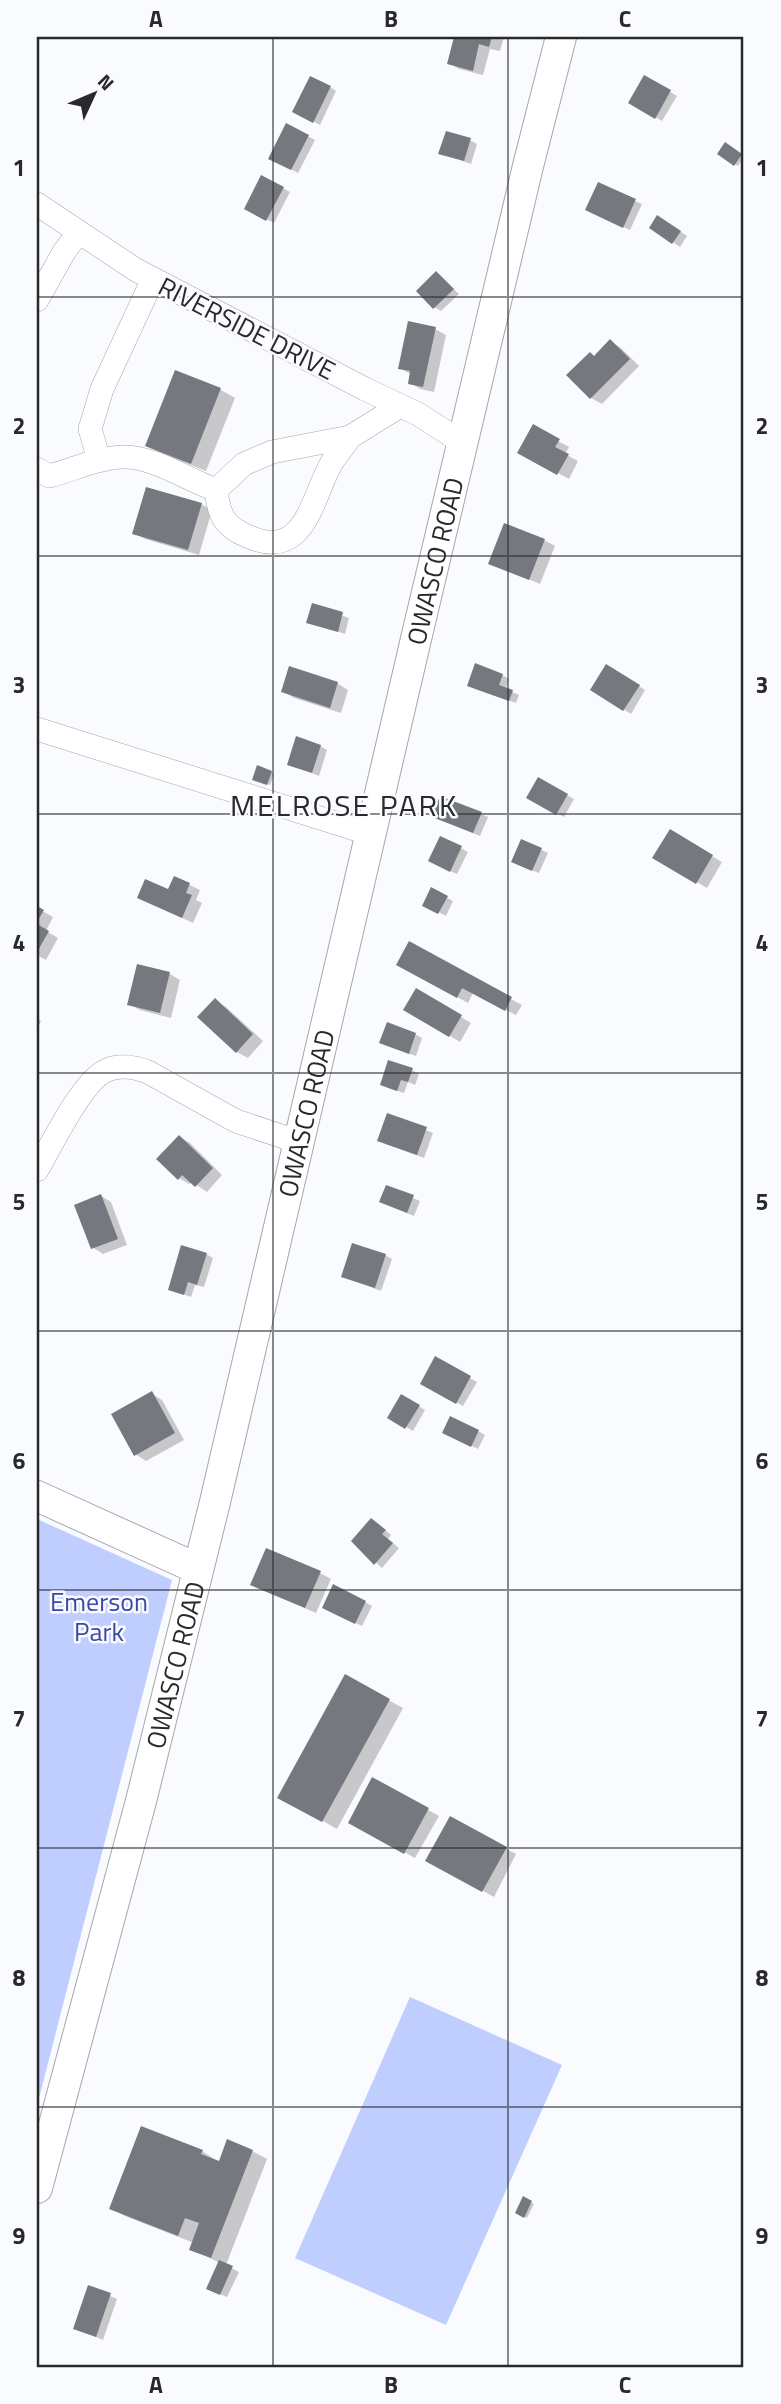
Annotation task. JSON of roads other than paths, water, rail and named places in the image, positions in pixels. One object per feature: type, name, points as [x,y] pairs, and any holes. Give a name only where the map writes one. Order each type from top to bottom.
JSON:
[{"type":"main road","name":"OWASCO ROAD","points":[[37,2188],[141,1801],[198,1569],[527,166],[561,37]]},
{"type":"main road","points":[[37,1496],[198,1569]]},
{"type":"street","name":"RIVERSIDE DRIVE","points":[[37,204],[153,279],[418,414],[463,443]]},
{"type":"street","points":[[37,300],[78,233]]},
{"type":"street","points":[[99,460],[90,429],[102,389],[153,279]]},
{"type":"street","points":[[216,490],[244,464],[272,452],[350,437],[400,406]]},
{"type":"street","points":[[216,490],[219,512],[230,527],[248,537],[273,543],[293,536],[307,519],[332,463],[350,437]]},
{"type":"street","points":[[41,475],[99,460],[125,457],[162,466],[216,490]]},
{"type":"street","points":[[37,729],[371,834]]},
{"type":"street","points":[[37,1170],[86,1088],[105,1071],[119,1067],[139,1068],[236,1121],[299,1142]]},
{"type":"district","name":"MELROSE PARK","points":[[344,805]]},
{"type":"park label","name":"Emerson Park","points":[[99,1616]]}]
